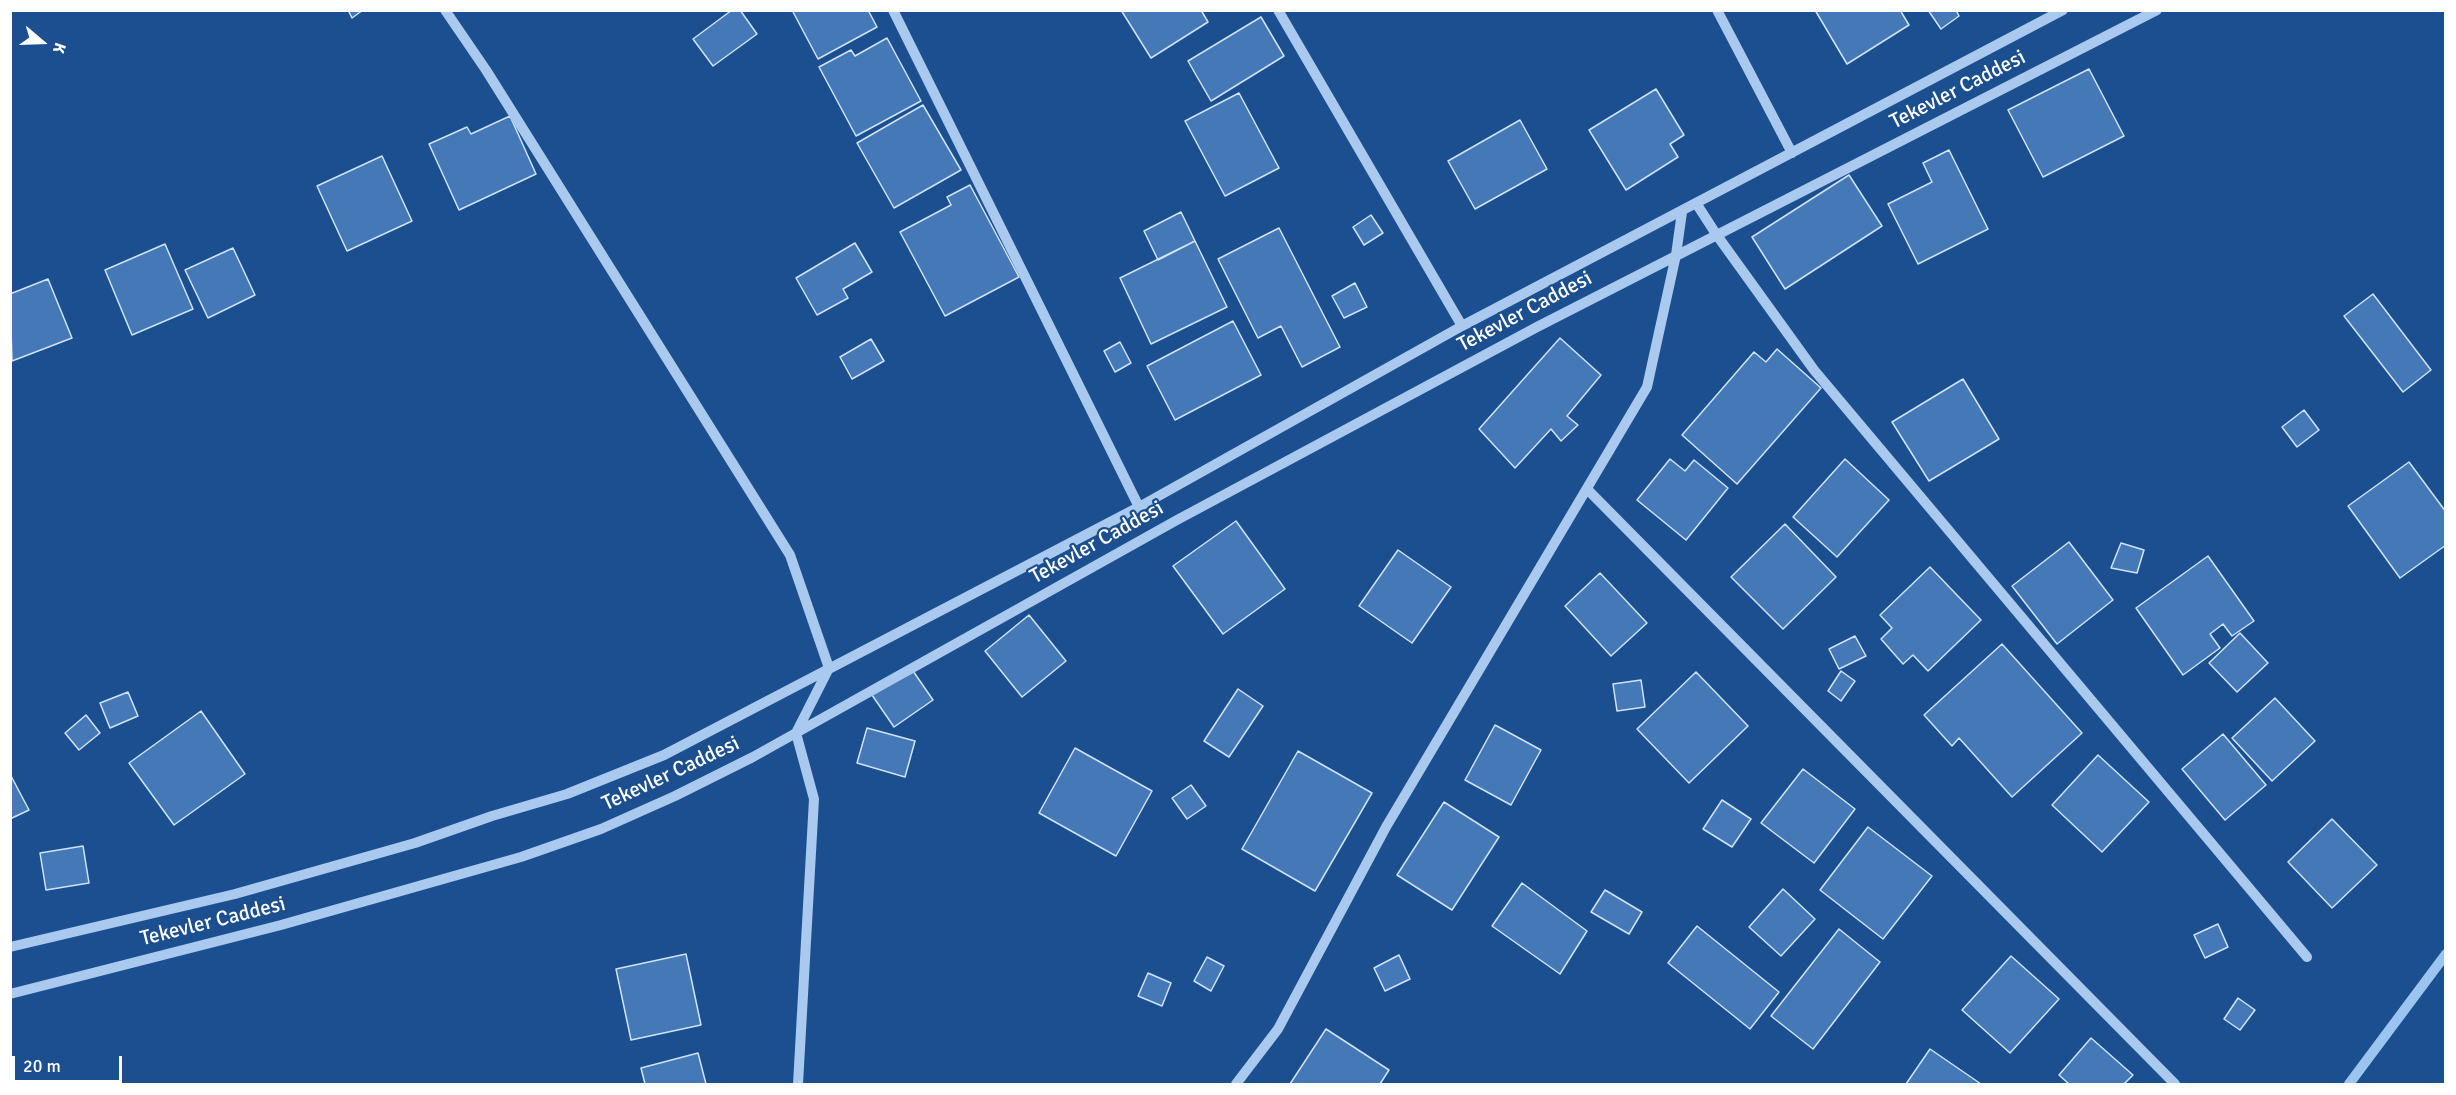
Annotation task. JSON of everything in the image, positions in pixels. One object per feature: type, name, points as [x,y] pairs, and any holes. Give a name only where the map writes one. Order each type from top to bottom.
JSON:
[{"type":"street","points":[[445,10],[486,70],[790,555],[829,668],[796,733],[814,799],[798,1084]]},
{"type":"street","points":[[893,10],[1139,507]]},
{"type":"street","points":[[1278,10],[1462,326]]},
{"type":"street","points":[[1717,10],[1792,153]]},
{"type":"street","points":[[10,947],[236,894],[415,843],[492,816],[567,794],[664,755],[1139,507],[1462,326],[1683,212],[1696,203],[2063,10]]},
{"type":"street","name":"Tekevler Caddesi","points":[[10,994],[281,925],[521,857],[601,829],[721,774],[1177,520],[1537,327],[2157,10]]},
{"type":"street","points":[[1696,203],[1814,370],[2307,957]]},
{"type":"street","points":[[1236,1084],[1278,1029],[1386,826],[1647,387],[1676,255],[1683,212]]},
{"type":"street","points":[[1587,489],[2175,1084]]},
{"type":"building","points":[[348,10],[363,10],[352,18]]},
{"type":"building","points":[[732,10],[740,10],[757,34],[713,66],[693,39]]},
{"type":"building","points":[[792,10],[868,10],[877,27],[818,59]]},
{"type":"building","points":[[1121,10],[1201,10],[1208,22],[1151,58]]},
{"type":"building","points":[[1815,10],[1900,10],[1909,25],[1847,64]]},
{"type":"building","points":[[1928,10],[1956,10],[1959,16],[1941,29]]},
{"type":"building","points":[[1261,17],[1284,56],[1211,101],[1188,61]]},
{"type":"building","points":[[887,38],[921,101],[856,136],[819,67],[851,50],[855,56]]},
{"type":"building","points":[[2089,69],[2124,136],[2043,177],[2008,110]]},
{"type":"building","points":[[1656,89],[1684,135],[1670,144],[1678,157],[1626,190],[1589,130]]},
{"type":"building","points":[[1239,93],[1279,168],[1225,196],[1185,121]]},
{"type":"building","points":[[923,105],[961,170],[894,208],[857,143]]},
{"type":"building","points":[[510,116],[536,174],[459,210],[429,144],[467,127],[471,134]]},
{"type":"building","points":[[1520,120],[1547,169],[1475,209],[1448,161]]},
{"type":"building","points":[[1949,150],[1988,229],[1918,264],[1888,204],[1932,182],[1923,163]]},
{"type":"building","points":[[382,156],[412,221],[347,251],[317,186]]},
{"type":"building","points":[[1849,175],[1882,226],[1785,289],[1752,237]]},
{"type":"building","points":[[970,185],[1019,277],[945,316],[900,232],[951,205],[947,197]]},
{"type":"building","points":[[1181,212],[1195,241],[1158,260],[1144,231]]},
{"type":"building","points":[[1371,215],[1383,233],[1364,245],[1353,227]]},
{"type":"building","points":[[1279,228],[1340,347],[1302,367],[1281,326],[1258,338],[1218,259]]},
{"type":"building","points":[[1195,241],[1227,307],[1151,344],[1120,278]]},
{"type":"building","points":[[855,243],[872,272],[843,289],[848,298],[817,315],[796,278]]},
{"type":"building","points":[[165,244],[193,309],[132,335],[105,270]]},
{"type":"building","points":[[233,248],[255,295],[208,318],[185,270]]},
{"type":"building","points":[[48,279],[72,338],[12,361],[10,294]]},
{"type":"building","points":[[1355,283],[1367,307],[1344,318],[1332,296]]},
{"type":"building","points":[[2373,294],[2431,370],[2403,392],[2344,316]]},
{"type":"building","points":[[1233,321],[1261,375],[1175,420],[1147,366]]},
{"type":"building","points":[[1560,338],[1601,375],[1567,416],[1578,425],[1561,441],[1551,429],[1515,468],[1479,429]]},
{"type":"building","points":[[871,339],[884,361],[852,379],[840,357]]},
{"type":"building","points":[[1120,342],[1131,363],[1115,372],[1104,351]]},
{"type":"building","points":[[1777,349],[1821,388],[1737,484],[1682,435],[1754,352],[1766,362]]},
{"type":"building","points":[[1963,379],[1999,439],[1929,481],[1892,422]]},
{"type":"building","points":[[2304,410],[2319,430],[2297,447],[2282,427]]},
{"type":"building","points":[[1670,459],[1685,471],[1694,460],[1728,488],[1686,540],[1637,500]]},
{"type":"building","points":[[1845,459],[1889,500],[1837,557],[1793,517]]},
{"type":"building","points":[[2409,462],[2446,512],[2446,545],[2400,578],[2348,506]]},
{"type":"building","points":[[1236,521],[1285,589],[1223,634],[1173,566]]},
{"type":"building","points":[[1785,524],[1836,577],[1783,629],[1731,577]]},
{"type":"building","points":[[2069,542],[2113,600],[2057,644],[2012,586]]},
{"type":"building","points":[[2121,543],[2144,550],[2137,573],[2111,568]]},
{"type":"building","points":[[1398,550],[1451,587],[1412,643],[1359,606]]},
{"type":"building","points":[[2208,556],[2254,621],[2232,636],[2223,624],[2210,634],[2220,648],[2183,675],[2136,608]]},
{"type":"building","points":[[1930,567],[1981,620],[1928,671],[1913,655],[1903,664],[1881,639],[1892,628],[1880,615]]},
{"type":"building","points":[[1600,573],[1647,623],[1611,656],[1565,606]]},
{"type":"building","points":[[1029,615],[1066,661],[1022,697],[985,651]]},
{"type":"building","points":[[2240,633],[2268,663],[2237,692],[2209,663]]},
{"type":"building","points":[[1855,636],[1866,656],[1839,669],[1829,649]]},
{"type":"building","points":[[2002,644],[2082,733],[2012,797],[1959,738],[1952,746],[1924,715]]},
{"type":"building","points":[[911,668],[933,700],[894,727],[872,695]]},
{"type":"building","points":[[1841,671],[1855,681],[1841,701],[1828,691]]},
{"type":"building","points":[[1696,672],[1748,726],[1689,783],[1637,729]]},
{"type":"building","points":[[1641,680],[1645,707],[1617,711],[1613,684]]},
{"type":"building","points":[[1238,689],[1263,706],[1229,757],[1204,741]]},
{"type":"building","points":[[128,692],[138,716],[110,728],[100,703]]},
{"type":"building","points":[[2275,698],[2315,741],[2272,781],[2232,738]]},
{"type":"building","points":[[201,711],[245,774],[174,825],[129,763]]},
{"type":"building","points":[[86,715],[100,733],[79,750],[65,733]]},
{"type":"building","points":[[1495,725],[1541,750],[1511,805],[1465,780]]},
{"type":"building","points":[[867,728],[915,741],[905,777],[857,763]]},
{"type":"building","points":[[2223,734],[2266,785],[2225,820],[2182,769]]},
{"type":"building","points":[[1075,748],[1152,791],[1116,856],[1039,813]]},
{"type":"building","points":[[1298,751],[1372,793],[1315,891],[1242,849]]},
{"type":"building","points":[[2098,755],[2149,802],[2102,852],[2052,805]]},
{"type":"building","points":[[1803,769],[1855,809],[1814,863],[1761,823]]},
{"type":"building","points":[[10,774],[29,810],[10,819]]},
{"type":"building","points":[[1191,785],[1206,806],[1187,819],[1172,798]]},
{"type":"building","points":[[1722,800],[1751,819],[1732,847],[1703,829]]},
{"type":"building","points":[[1444,802],[1499,837],[1452,910],[1397,875]]},
{"type":"building","points":[[2332,819],[2377,865],[2332,908],[2288,862]]},
{"type":"building","points":[[1868,827],[1932,876],[1883,939],[1820,890]]},
{"type":"building","points":[[83,846],[89,883],[46,890],[40,853]]},
{"type":"building","points":[[1522,883],[1587,931],[1560,974],[1492,926]]},
{"type":"building","points":[[1783,889],[1815,919],[1781,956],[1749,927]]},
{"type":"building","points":[[1605,890],[1642,912],[1629,934],[1591,912]]},
{"type":"building","points":[[2218,924],[2228,947],[2205,958],[2194,935]]},
{"type":"building","points":[[1697,926],[1779,992],[1750,1029],[1668,963]]},
{"type":"building","points":[[1839,929],[1880,962],[1813,1049],[1771,1016]]},
{"type":"building","points":[[686,954],[701,1025],[631,1040],[616,969]]},
{"type":"building","points":[[1399,955],[1410,979],[1385,991],[1374,968]]},
{"type":"building","points":[[2011,956],[2059,999],[2010,1053],[1962,1010]]},
{"type":"building","points":[[1207,957],[1224,966],[1211,991],[1194,981]]},
{"type":"building","points":[[1148,973],[1171,983],[1162,1006],[1138,996]]},
{"type":"building","points":[[2238,998],[2255,1010],[2240,1030],[2224,1019]]},
{"type":"building","points":[[1326,1029],[1389,1070],[1380,1084],[1290,1084]]},
{"type":"building","points":[[2091,1038],[2133,1075],[2124,1084],[2069,1084],[2059,1075]]},
{"type":"building","points":[[1930,1049],[1981,1084],[1906,1084]]},
{"type":"building","points":[[698,1053],[706,1084],[645,1084],[641,1068]]},
{"type":"waterway","points":[[2349,1084],[2446,954]]}]
